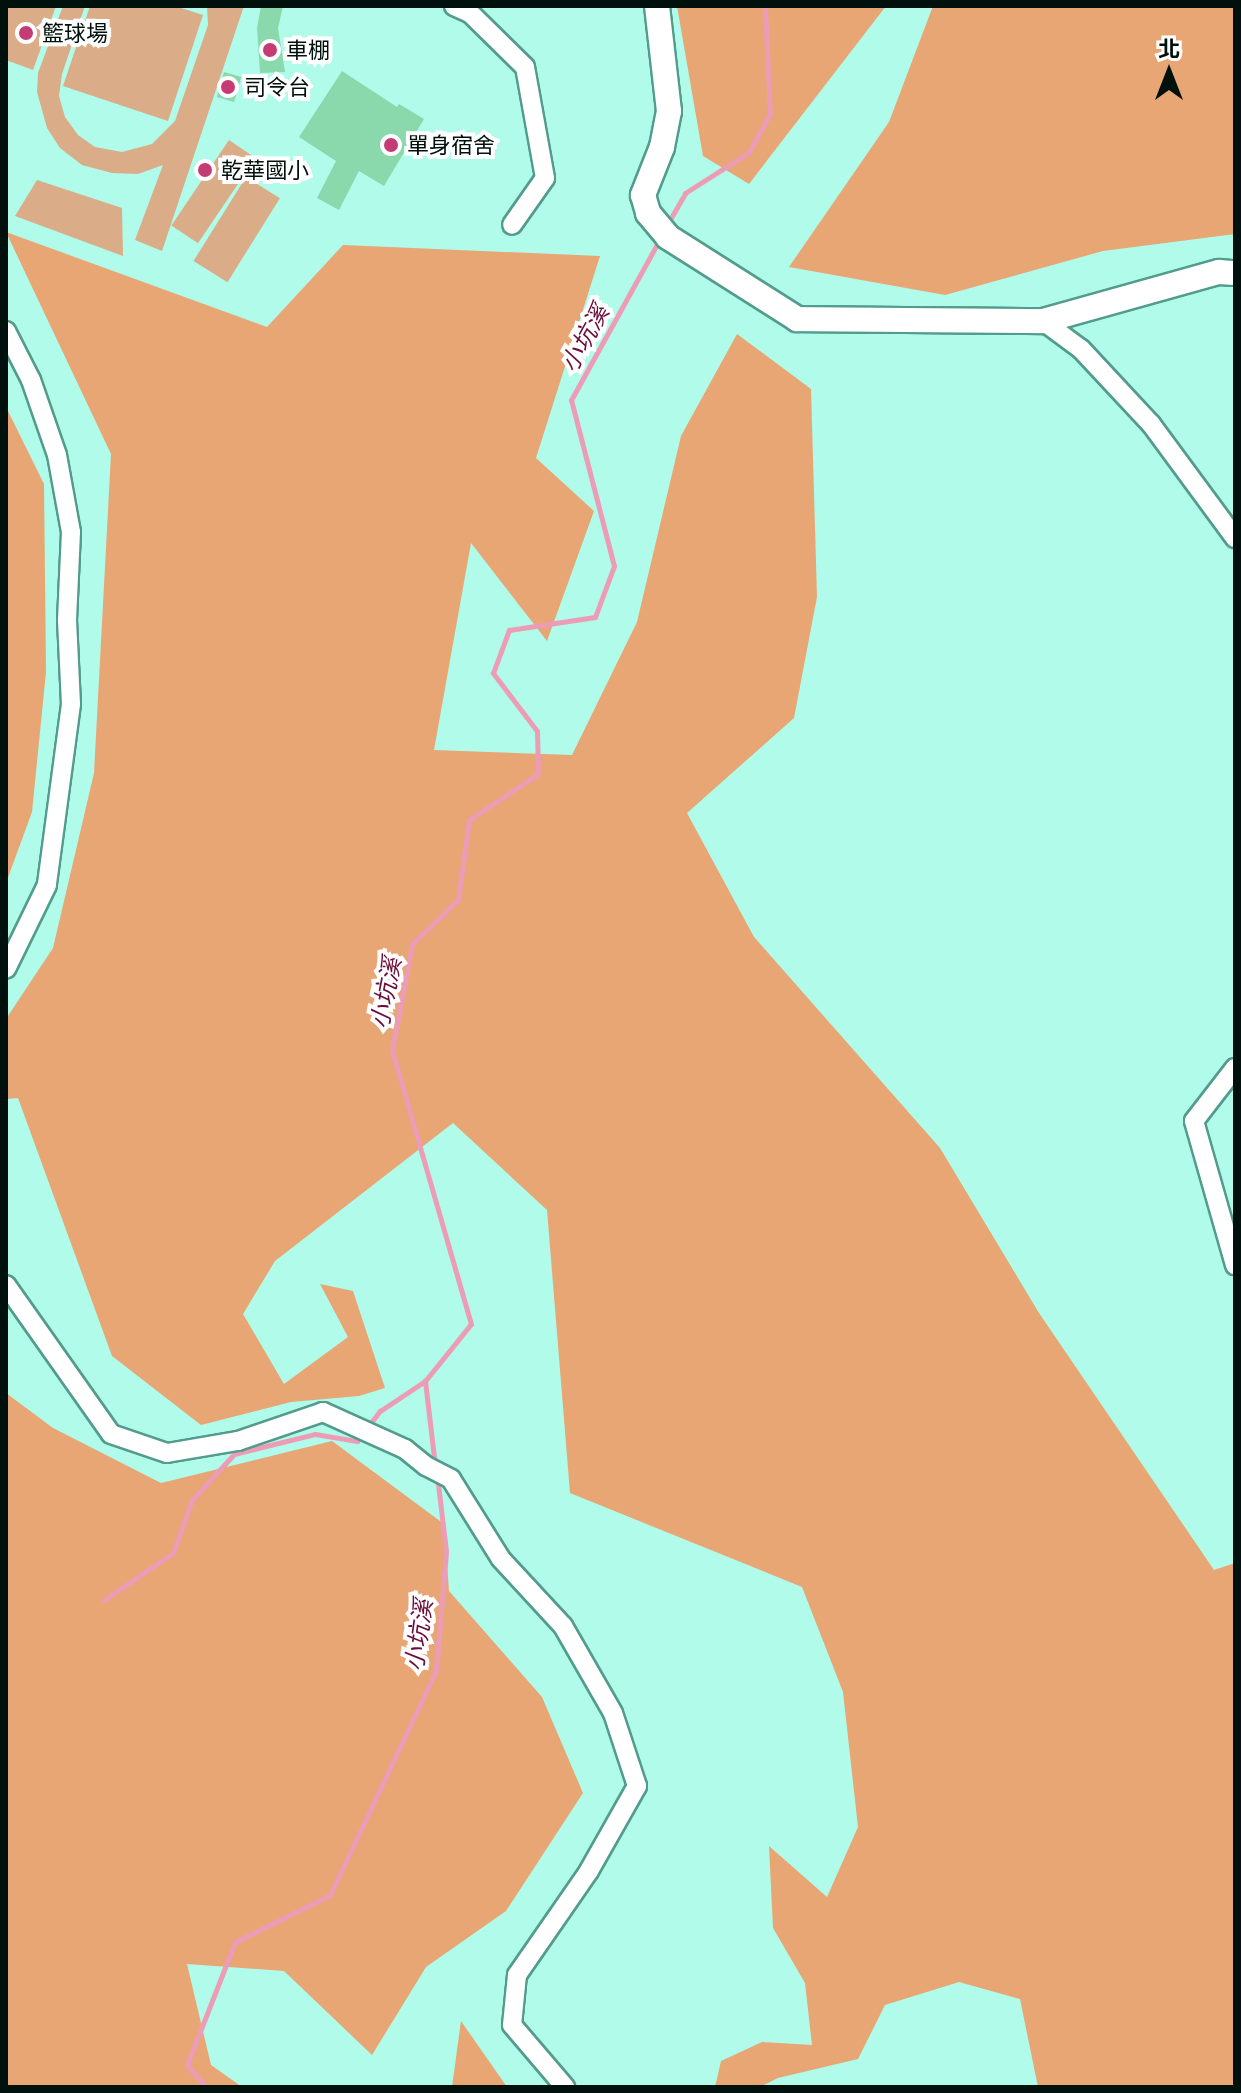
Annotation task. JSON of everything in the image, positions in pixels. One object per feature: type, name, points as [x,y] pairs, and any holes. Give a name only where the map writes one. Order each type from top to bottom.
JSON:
[{"type":"street","points":[[454,6],[470,13],[525,67],[545,178],[512,225]]},
{"type":"street","points":[[657,6],[669,111],[662,147],[643,195],[648,213],[662,230],[797,319],[1043,321],[1219,272],[1235,273]]},
{"type":"street","points":[[1043,321],[1081,349],[1151,424],[1235,538]]},
{"type":"street","points":[[6,331],[31,380],[57,455],[71,532],[67,620],[71,704],[47,885],[6,969]]},
{"type":"street","points":[[1235,1068],[1194,1121],[1235,1265]]},
{"type":"street","points":[[6,1285],[111,1434],[167,1453],[238,1441],[323,1412],[405,1449],[426,1466],[451,1479],[501,1559],[563,1626],[613,1713],[637,1786],[589,1871],[517,1975],[512,2025],[565,2087]]},
{"type":"shaded area","name":"籃球場","points":[[6,6],[56,6],[33,70],[6,60]]},
{"type":"shaded area","points":[[63,6],[85,6],[62,74],[59,96],[65,117],[78,135],[95,147],[122,152],[152,144],[175,121],[208,25],[207,6],[244,6],[162,251],[135,240],[163,165],[138,174],[112,173],[82,165],[60,148],[47,128],[37,92],[38,73]]},
{"type":"shaded area","points":[[90,6],[175,6],[203,15],[168,121],[63,86]]},
{"type":"shaded area","points":[[677,6],[886,6],[749,184],[703,156]]},
{"type":"shaded area","points":[[933,6],[1235,6],[1235,234],[1103,251],[945,295],[789,267],[889,122]]},
{"type":"shaded area","points":[[229,140],[256,158],[198,243],[171,225]]},
{"type":"shaded area","points":[[246,177],[280,198],[227,282],[194,261]]},
{"type":"shaded area","points":[[37,180],[122,208],[123,256],[15,216]]},
{"type":"shaded area","points":[[6,232],[267,327],[343,245],[600,256],[536,458],[594,511],[547,641],[471,543],[434,750],[572,755],[637,622],[681,436],[737,334],[811,389],[817,597],[794,718],[687,813],[754,937],[940,1148],[1039,1313],[1214,1570],[1235,1563],[1235,2087],[1038,2087],[1020,1999],[959,1982],[885,2005],[858,2059],[778,2078],[760,2087],[715,2087],[721,2061],[762,2042],[812,2045],[805,1983],[773,1928],[769,1846],[827,1897],[858,1827],[843,1692],[802,1587],[570,1493],[547,1210],[453,1123],[275,1261],[243,1314],[284,1384],[348,1337],[320,1284],[353,1291],[385,1388],[359,1396],[291,1402],[201,1425],[112,1356],[18,1098],[6,1099],[6,1019],[53,948],[94,773],[111,454]]},
{"type":"shaded area","points":[[6,407],[44,484],[46,672],[32,812],[6,883]]},
{"type":"shaded area","points":[[6,1393],[53,1428],[161,1483],[332,1441],[444,1524],[449,1591],[542,1697],[583,1793],[506,1911],[426,1967],[372,2055],[284,1971],[187,1964],[211,2065],[242,2087],[6,2087]]},
{"type":"shaded area","points":[[461,2021],[507,2087],[452,2087]]},
{"type":"building","name":"車棚","points":[[261,6],[283,6],[278,28],[285,72],[260,73],[257,28]]},
{"type":"building","points":[[342,71],[397,107],[399,104],[424,119],[384,186],[359,171],[339,210],[317,198],[336,161],[299,137]]},
{"type":"building","name":"司令台","points":[[224,72],[241,77],[234,102],[217,97]]},
{"type":"waterway","name":"小坑溪","points":[[668,223],[685,193],[749,152],[770,114],[765,6]]},
{"type":"waterway","name":"小坑溪","points":[[435,1466],[425,1381],[471,1324],[392,1050],[412,944],[458,900],[469,820],[538,774],[537,731],[493,673],[509,630],[595,617],[614,566],[571,400],[660,239]]},
{"type":"waterway","points":[[104,1600],[173,1553],[192,1500],[234,1454],[315,1434],[357,1441],[380,1411],[425,1381]]},
{"type":"waterway","name":"小坑溪","points":[[206,2087],[187,2065],[235,1942],[330,1895],[436,1671],[446,1551],[437,1476]]},
{"type":"place","name":"籃球場","points":[[26,33]]},
{"type":"place","name":"車棚","points":[[270,50]]},
{"type":"place","name":"司令台","points":[[228,87]]},
{"type":"place","name":"單身宿舍","points":[[391,145]]},
{"type":"place","name":"乾華國小","points":[[205,170]]}]
